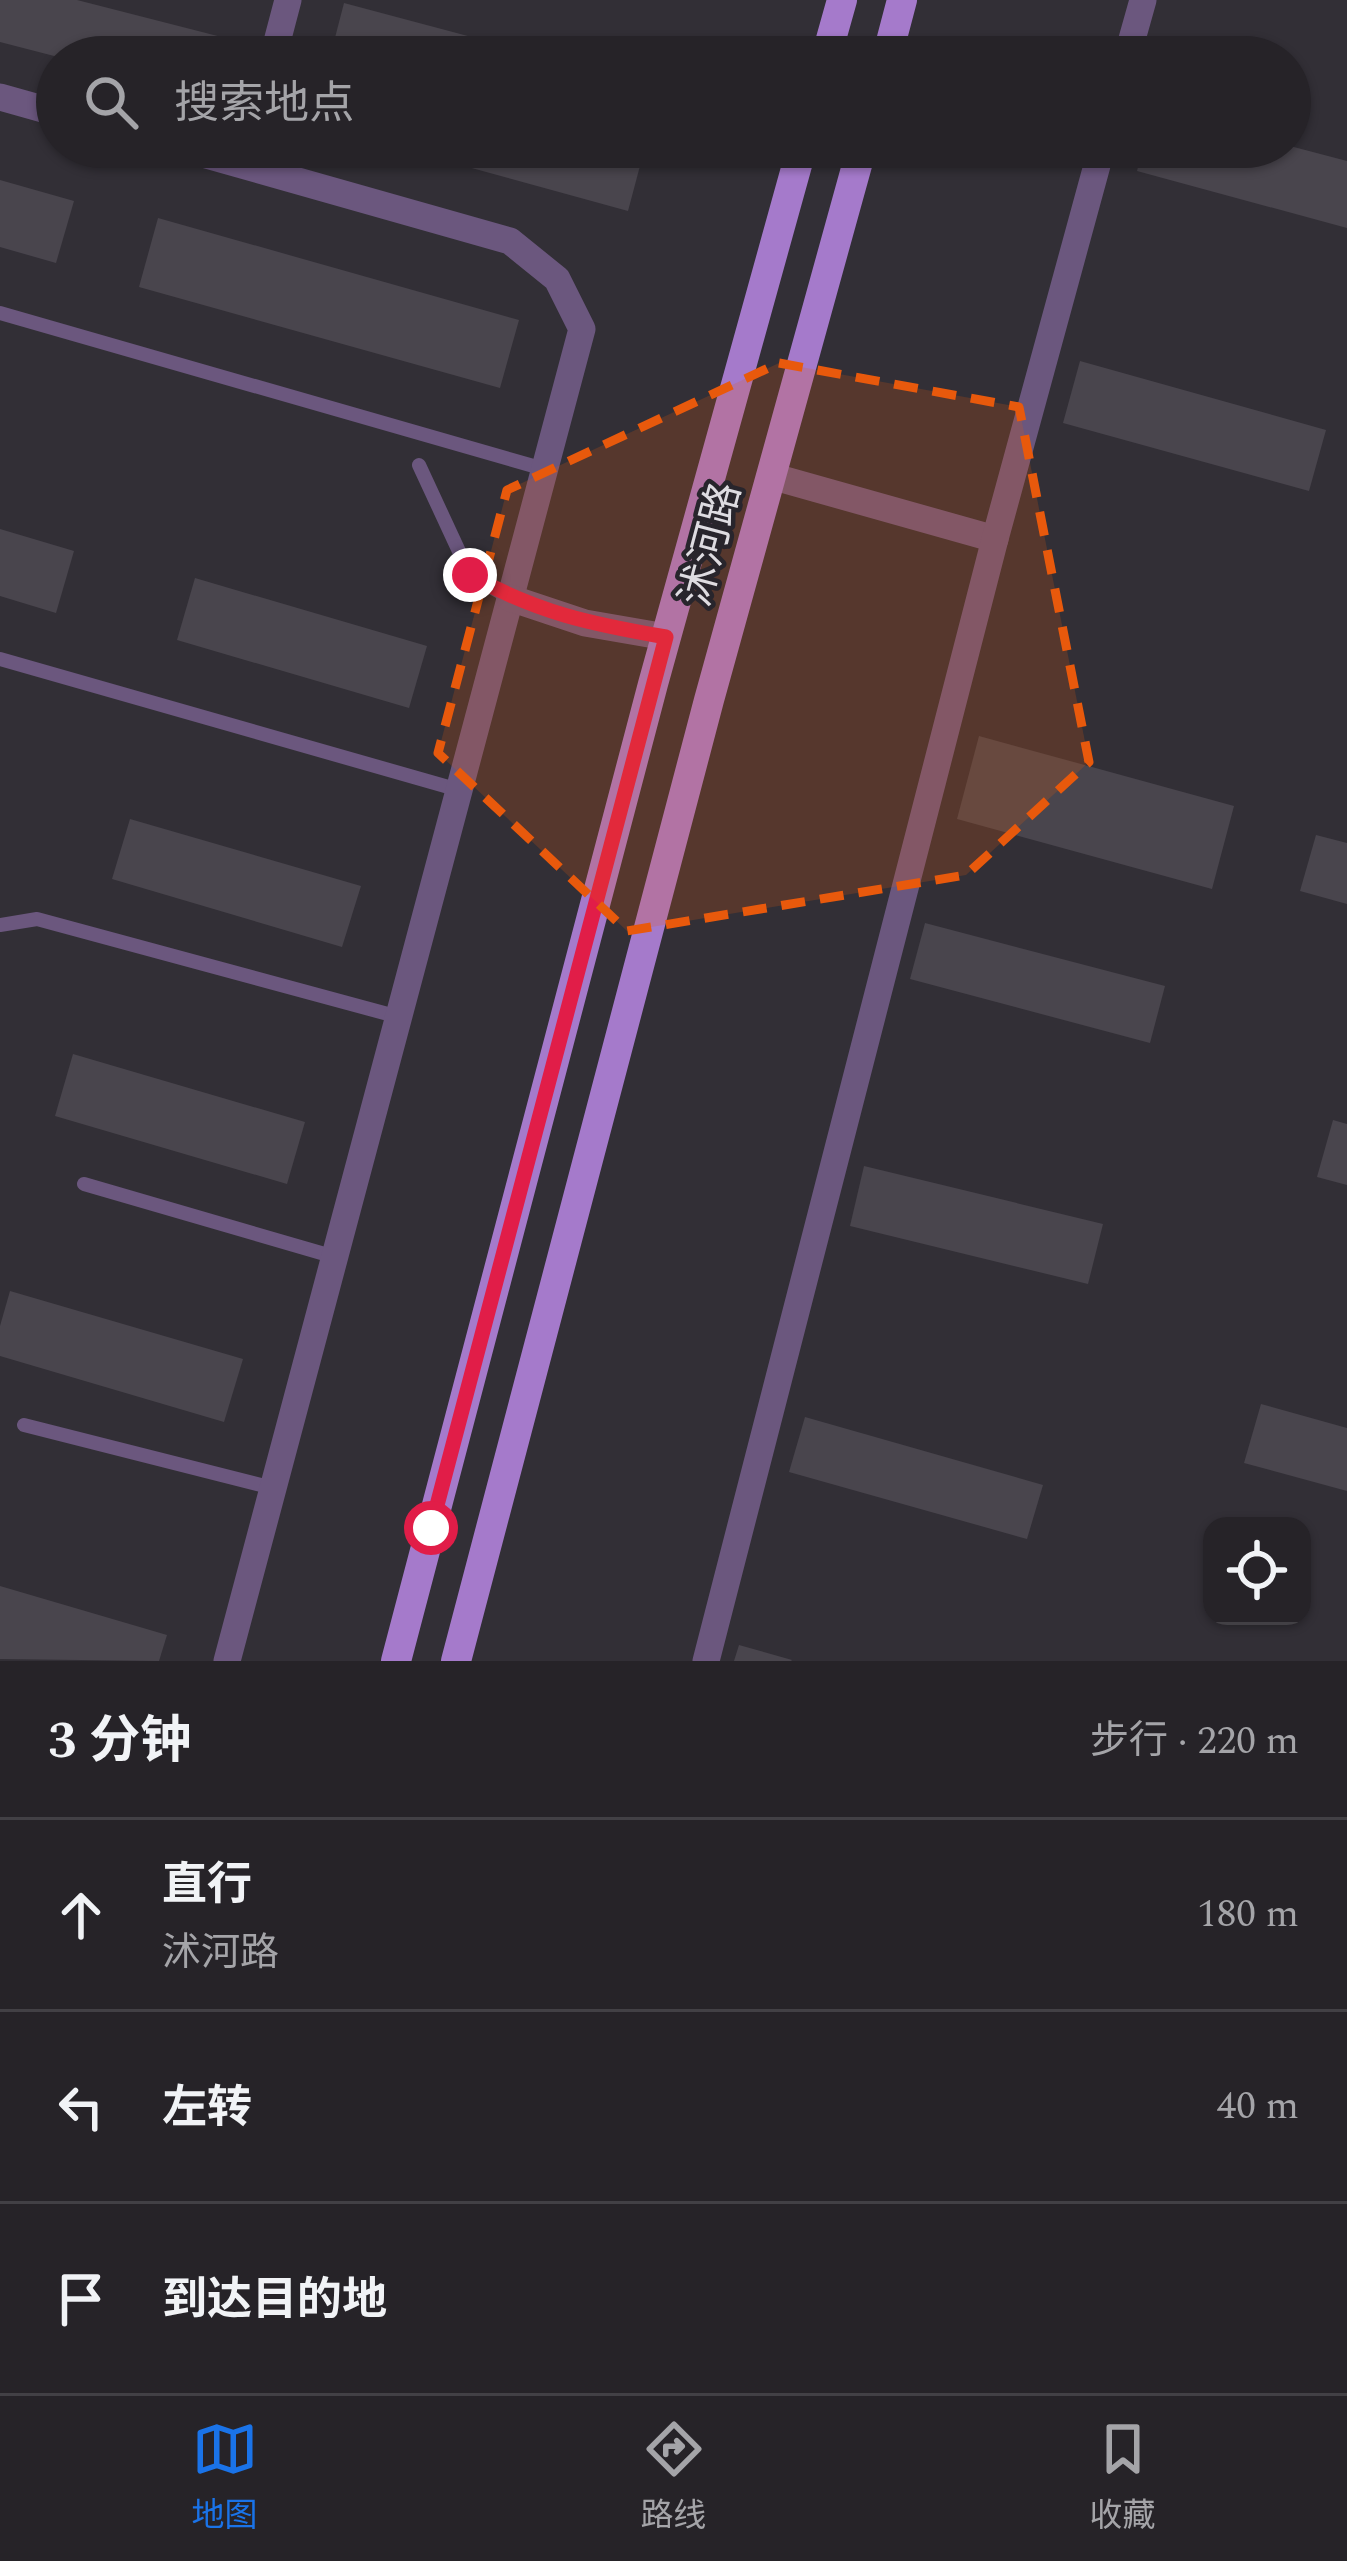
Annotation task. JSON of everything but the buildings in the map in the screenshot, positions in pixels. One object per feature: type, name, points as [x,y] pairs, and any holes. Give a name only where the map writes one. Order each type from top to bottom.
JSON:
[{"type":"main road","points":[[832,36],[842,0]]},
{"type":"main road","points":[[893,36],[902,0]]},
{"type":"main road","name":"沭河路","points":[[396,1661],[666,637],[796,168]]},
{"type":"main road","name":"沭河路","points":[[456,1661],[691,769],[856,168]]},
{"type":"street","points":[[279,36],[288,0]]},
{"type":"street","points":[[1133,36],[1143,0]]},
{"type":"street","points":[[0,97],[36,107]]},
{"type":"street","points":[[227,1661],[581,329],[556,279],[510,241],[252,168]]},
{"type":"street","points":[[706,1661],[994,538],[1096,168]]},
{"type":"street","points":[[771,476],[994,538]]},
{"type":"street","points":[[510,598],[585,623],[666,637]]},
{"type":"lane","points":[[0,313],[544,469]]},
{"type":"lane","points":[[419,465],[470,575],[510,598]]},
{"type":"lane","points":[[0,659],[459,790]]},
{"type":"lane","points":[[0,926],[37,919],[399,1017]]},
{"type":"lane","points":[[83,1184],[335,1257]]},
{"type":"lane","points":[[24,1425],[273,1489]]},
{"type":"highlighted area","points":[[779,363],[1019,407],[1089,762],[966,875],[627,931],[438,753],[507,490]]},
{"type":"route","points":[[431,1528],[666,637],[585,623],[510,598],[470,575]]}]
